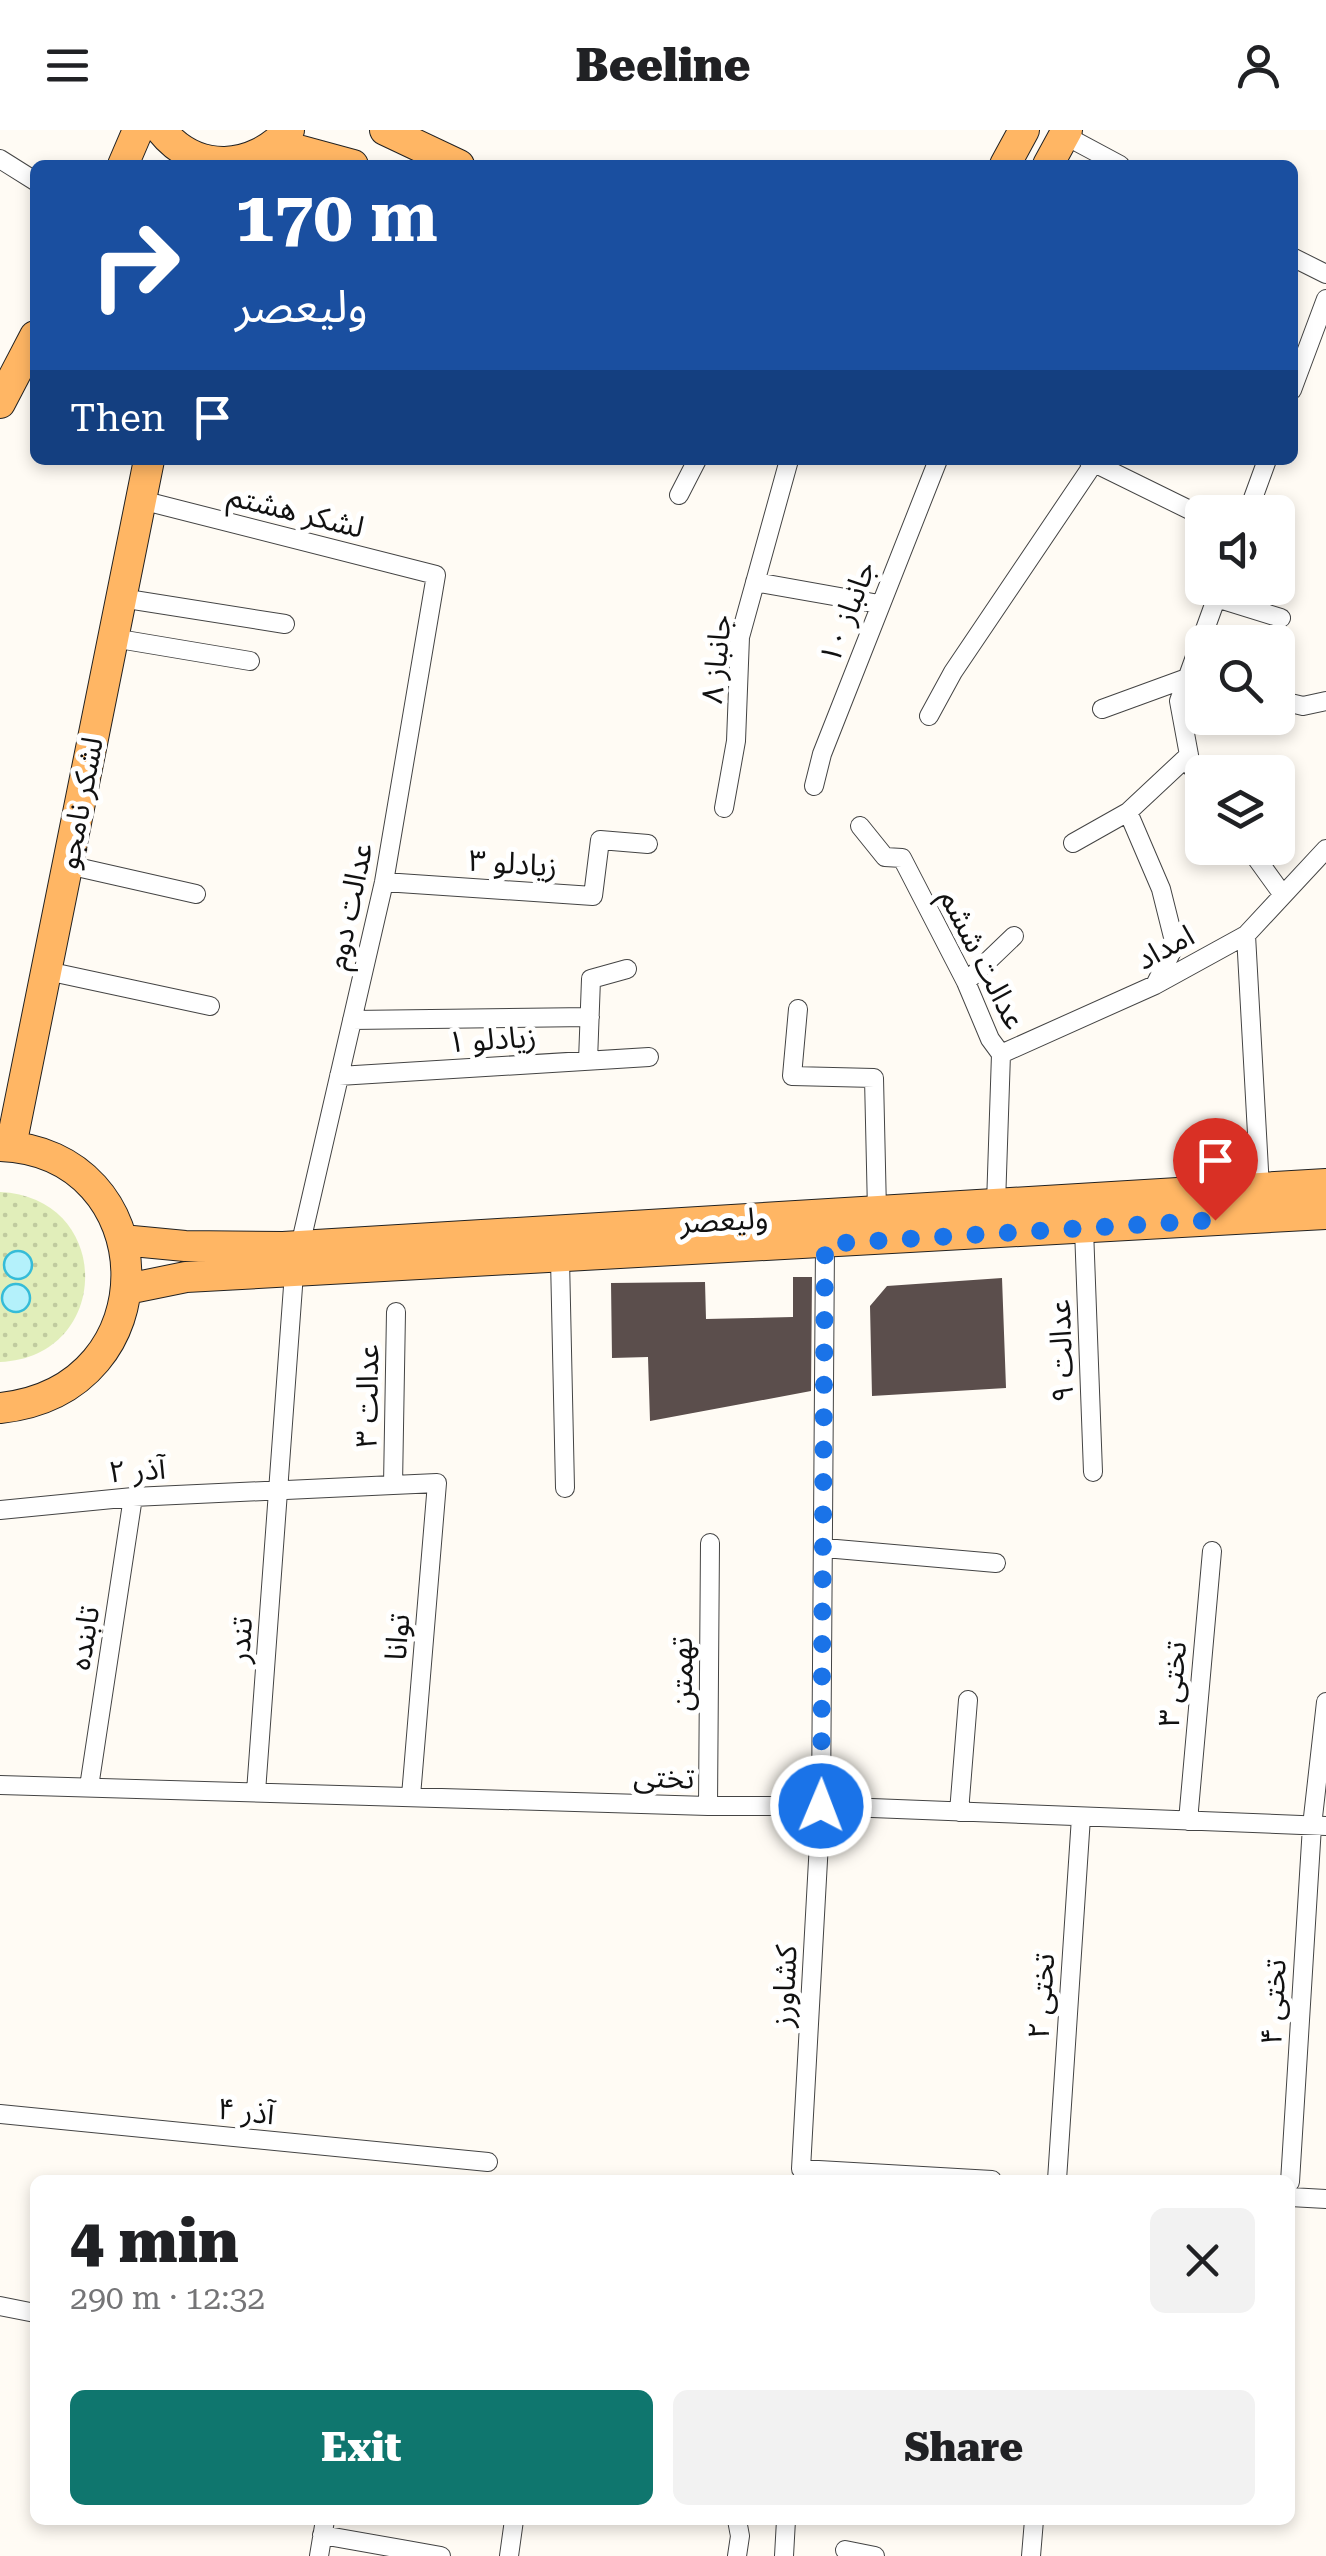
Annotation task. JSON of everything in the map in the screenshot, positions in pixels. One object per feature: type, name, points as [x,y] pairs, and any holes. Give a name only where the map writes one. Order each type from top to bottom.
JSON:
[{"type":"main road","points":[[125,160],[138,130]]},
{"type":"main road","points":[[161,130],[175,145],[207,160]]},
{"type":"main road","points":[[385,130],[445,160]]},
{"type":"main road","points":[[1009,160],[1024,130]]},
{"type":"main road","points":[[1051,160],[1065,133]]},
{"type":"main road","points":[[245,160],[282,137],[340,160]]},
{"type":"main road","points":[[0,403],[30,346]]},
{"type":"main road","name":"لشکر نامجو","points":[[7,1135],[47,971],[148,465]]},
{"type":"main road","points":[[0,1408],[60,1392],[85,1372],[106,1349],[116,1330],[126,1290],[122,1240],[108,1209],[87,1182],[7,1135]]},
{"type":"main road","name":"ولیعصر","points":[[126,1290],[296,1260],[876,1211],[1326,1184]]},
{"type":"main road","name":"ولیعصر","points":[[122,1240],[296,1260],[560,1259],[1326,1214]]},
{"type":"street","points":[[1065,133],[1111,160]]},
{"type":"street","points":[[0,158],[30,177]]},
{"type":"street","points":[[1298,260],[1326,274]]},
{"type":"street","points":[[1298,374],[1326,299]]},
{"type":"street","points":[[680,495],[695,465]]},
{"type":"street","name":"جانباز ۸","points":[[724,808],[736,741],[740,638],[788,465]]},
{"type":"street","name":"۱۰ جانباز","points":[[814,786],[822,754],[936,465]]},
{"type":"street","points":[[929,716],[1089,465]]},
{"type":"street","points":[[1100,465],[1185,508]]},
{"type":"street","points":[[1254,495],[1265,465]]},
{"type":"street","name":"لشکر هشتم","points":[[141,500],[436,575]]},
{"type":"street","name":"عدالت دوم","points":[[296,1260],[384,882],[436,575]]},
{"type":"street","points":[[755,582],[879,604]]},
{"type":"street","points":[[122,598],[285,624]]},
{"type":"street","points":[[1248,605],[1281,618]]},
{"type":"street","points":[[113,638],[250,661]]},
{"type":"street","points":[[1102,709],[1185,683]]},
{"type":"street","points":[[1185,692],[1178,701],[1189,755]]},
{"type":"street","points":[[1295,704],[1326,701]]},
{"type":"street","points":[[1073,843],[1128,812],[1185,764]]},
{"type":"street","points":[[1128,812],[1160,889],[1175,945],[1155,985]]},
{"type":"street","name":"عدالت ششم","points":[[860,826],[884,857],[902,858],[966,982],[990,1039],[1002,1054],[996,1204]]},
{"type":"street","name":"زیادلو ۳","points":[[384,882],[593,896],[600,840],[648,844]]},
{"type":"street","name":"امداد","points":[[1002,1054],[1155,985],[1246,935],[1326,849]]},
{"type":"street","points":[[68,865],[196,894]]},
{"type":"street","points":[[1261,865],[1282,895]]},
{"type":"street","points":[[1246,935],[1260,1188]]},
{"type":"street","points":[[966,982],[1014,936]]},
{"type":"street","points":[[588,1061],[590,978],[627,969]]},
{"type":"street","points":[[47,971],[210,1006]]},
{"type":"street","points":[[798,1009],[792,1076],[874,1078],[876,1211]]},
{"type":"street","points":[[352,1020],[590,1017]]},
{"type":"street","name":"زیادلو ۱","points":[[339,1076],[649,1057]]},
{"type":"street","name":"عدالت ۹","points":[[1084,1228],[1094,1472]]},
{"type":"street","name":"کشاورز","points":[[825,1244],[821,1806],[802,2169],[906,2175]]},
{"type":"street","points":[[560,1259],[565,1488]]},
{"type":"street","name":"تندر","points":[[256,1792],[296,1260]]},
{"type":"street","name":"عدالت ۳","points":[[278,1491],[394,1484],[396,1312]]},
{"type":"street","name":"توانا","points":[[394,1484],[437,1484],[412,1796]]},
{"type":"street","name":"۲ آذر","points":[[0,1510],[133,1497],[278,1491]]},
{"type":"street","name":"تابنده","points":[[89,1788],[133,1497]]},
{"type":"street","name":"تهمتن","points":[[708,1806],[710,1542]]},
{"type":"street","points":[[824,1548],[996,1562]]},
{"type":"street","name":"تختی ۳","points":[[1188,1821],[1212,1551]]},
{"type":"street","points":[[959,1812],[968,1700]]},
{"type":"street","name":"تختی ۴","points":[[1291,2175],[1326,1702]]},
{"type":"street","name":"تختی","points":[[0,1785],[821,1806],[1319,1826]]},
{"type":"street","name":"تختی ۲","points":[[1056,2175],[1081,1816]]},
{"type":"street","name":"آذر ۴","points":[[0,2114],[488,2162]]},
{"type":"street","points":[[1295,2197],[1326,2199]]},
{"type":"street","points":[[0,2306],[30,2312]]},
{"type":"street","points":[[509,2556],[513,2525]]},
{"type":"street","points":[[737,2556],[738,2525]]},
{"type":"street","points":[[784,2556],[786,2525]]},
{"type":"street","points":[[1031,2556],[1034,2525]]},
{"type":"street","points":[[319,2556],[324,2528],[441,2556]]},
{"type":"street","points":[[845,2550],[875,2556]]},
{"type":"green space","points":[[0,1192],[37,1201],[64,1220],[80,1247],[85,1277],[80,1307],[64,1334],[37,1353],[0,1362]]},
{"type":"water","points":[[18,1251],[28,1255],[32,1265],[28,1275],[18,1279],[8,1275],[4,1265],[8,1255]]},
{"type":"water","points":[[16,1284],[26,1288],[30,1298],[26,1308],[16,1312],[6,1308],[2,1298],[6,1288]]},
{"type":"building","points":[[793,1277],[812,1277],[811,1391],[650,1421],[648,1357],[612,1358],[611,1283],[705,1282],[706,1319],[793,1317]]},
{"type":"building","points":[[1002,1278],[1006,1388],[872,1396],[870,1306],[887,1286]]},
{"type":"route","points":[[821,1806],[825,1244],[1215,1220]]}]
